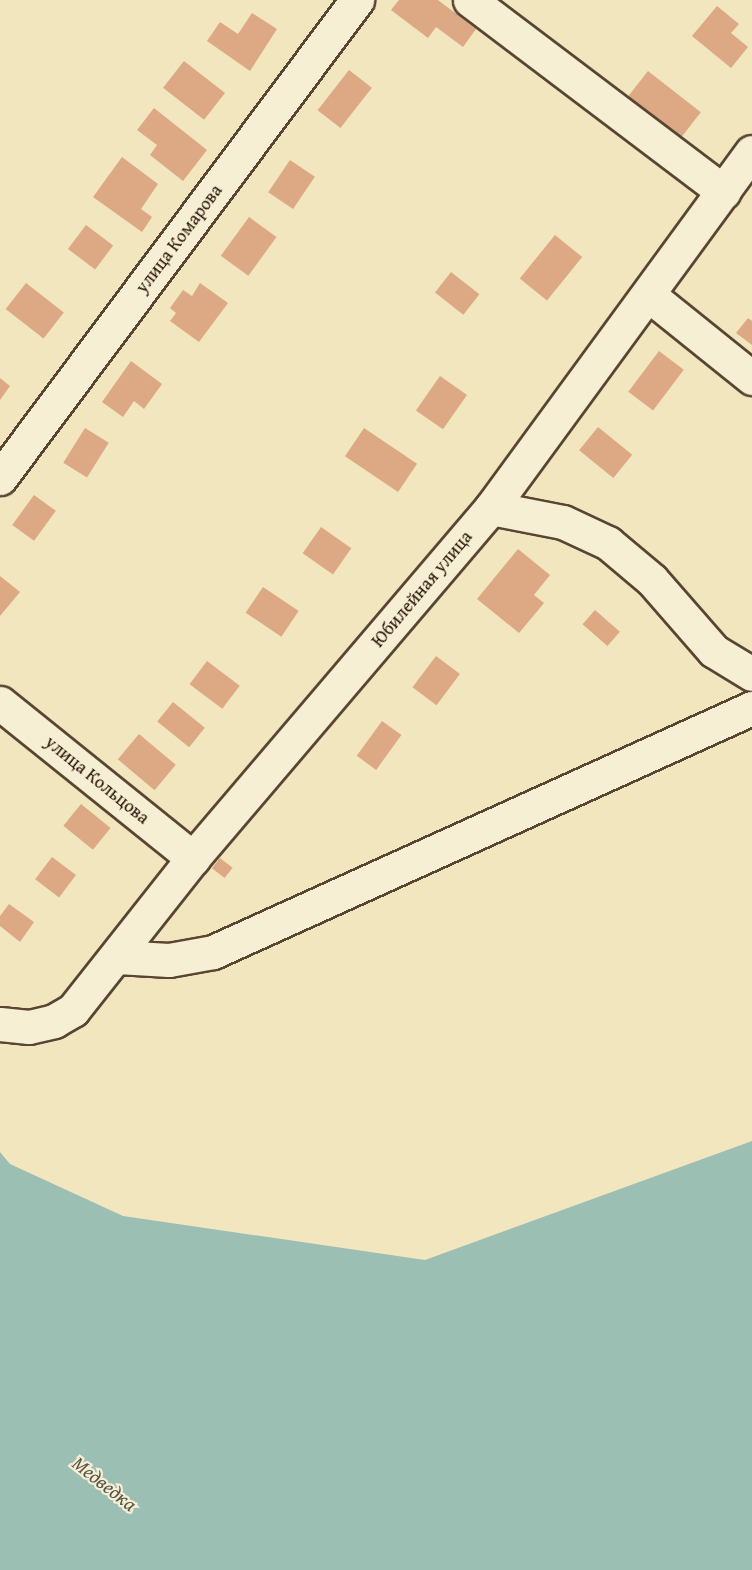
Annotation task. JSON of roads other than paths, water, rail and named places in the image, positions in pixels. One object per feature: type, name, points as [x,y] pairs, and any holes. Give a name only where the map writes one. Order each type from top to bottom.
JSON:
[{"type":"street","name":"улица Комарова","points":[[0,478],[357,0]]},
{"type":"street","points":[[470,0],[724,192]]},
{"type":"street","name":"Юбилейная улица","points":[[0,1024],[29,1027],[54,1021],[73,1010],[193,858],[491,508],[650,296],[752,152]]},
{"type":"street","points":[[650,296],[752,378]]},
{"type":"street","points":[[491,508],[563,522],[608,543],[652,580],[714,651],[752,674]]},
{"type":"street","name":"улица Кольцова","points":[[0,703],[193,858]]},
{"type":"street","points":[[117,957],[169,960],[213,952],[752,708]]},
{"type":"water","name":"Медведка","points":[[752,1141],[752,1570],[0,1570],[0,1152],[10,1164],[123,1216],[425,1260]]}]
